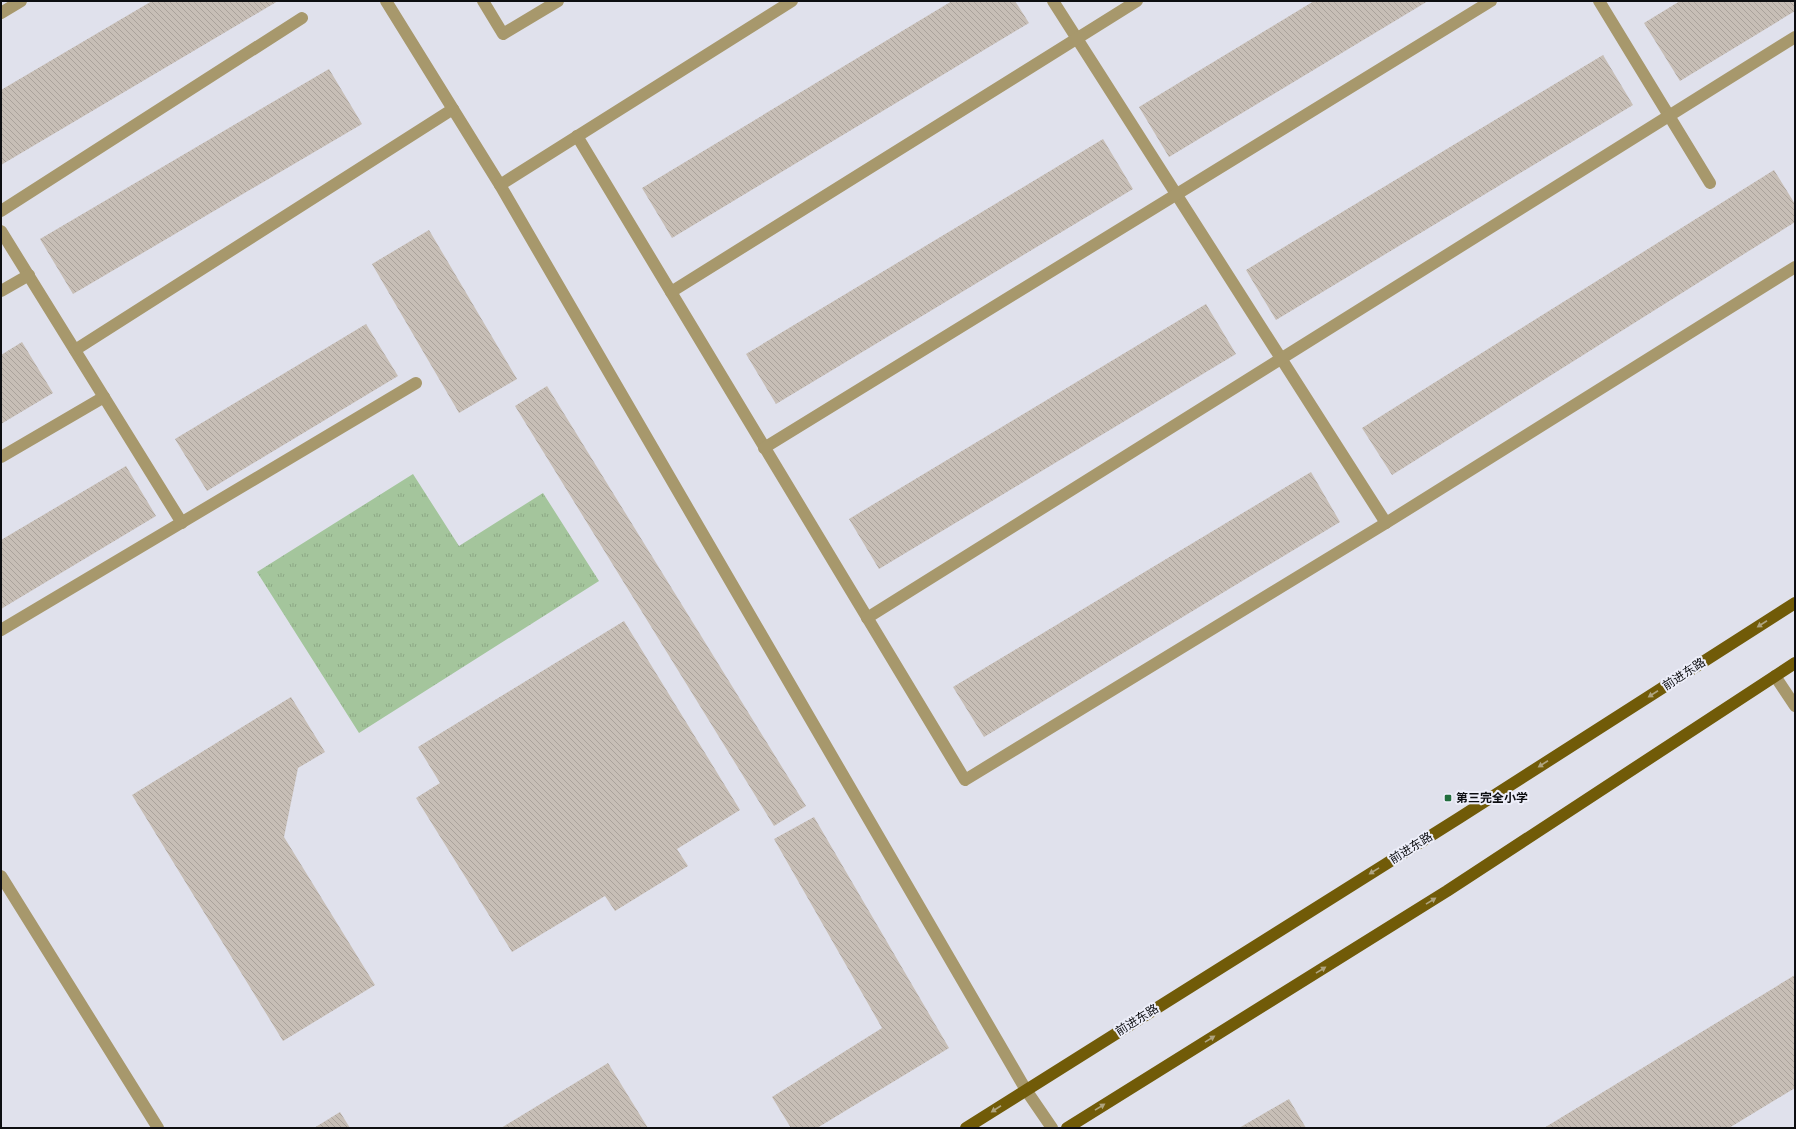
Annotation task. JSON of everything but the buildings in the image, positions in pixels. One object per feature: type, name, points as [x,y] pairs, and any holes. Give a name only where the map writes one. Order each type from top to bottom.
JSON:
[{"type":"main road","name":"前进东路","points":[[966,1128],[1459,818],[1795,603]]},
{"type":"main road","points":[[1067,1128],[1440,896],[1795,663]]},
{"type":"street","points":[[1,13],[21,1]]},
{"type":"street","points":[[386,1],[500,184],[1026,1090],[1052,1128]]},
{"type":"street","points":[[483,1],[503,34],[558,1]]},
{"type":"street","points":[[500,184],[792,1]]},
{"type":"street","points":[[1053,1],[1386,523]]},
{"type":"street","points":[[671,292],[1137,1]]},
{"type":"street","points":[[764,448],[1491,1]]},
{"type":"street","points":[[1600,1],[1710,183]]},
{"type":"street","points":[[1,211],[302,18]]},
{"type":"street","points":[[867,618],[1795,37]]},
{"type":"street","points":[[75,350],[453,109]]},
{"type":"street","points":[[577,136],[965,780],[1386,523],[1795,267]]},
{"type":"street","points":[[1,231],[182,523]]},
{"type":"street","points":[[1,291],[29,275]]},
{"type":"street","points":[[1,630],[416,383]]},
{"type":"street","points":[[1,457],[104,397]]},
{"type":"street","points":[[1775,676],[1795,706]]},
{"type":"street","points":[[1,876],[158,1128]]},
{"type":"green space","points":[[413,474],[459,546],[543,493],[599,581],[359,733],[257,572]]},
{"type":"place","name":"第三完全小学","points":[[1448,798]]}]
